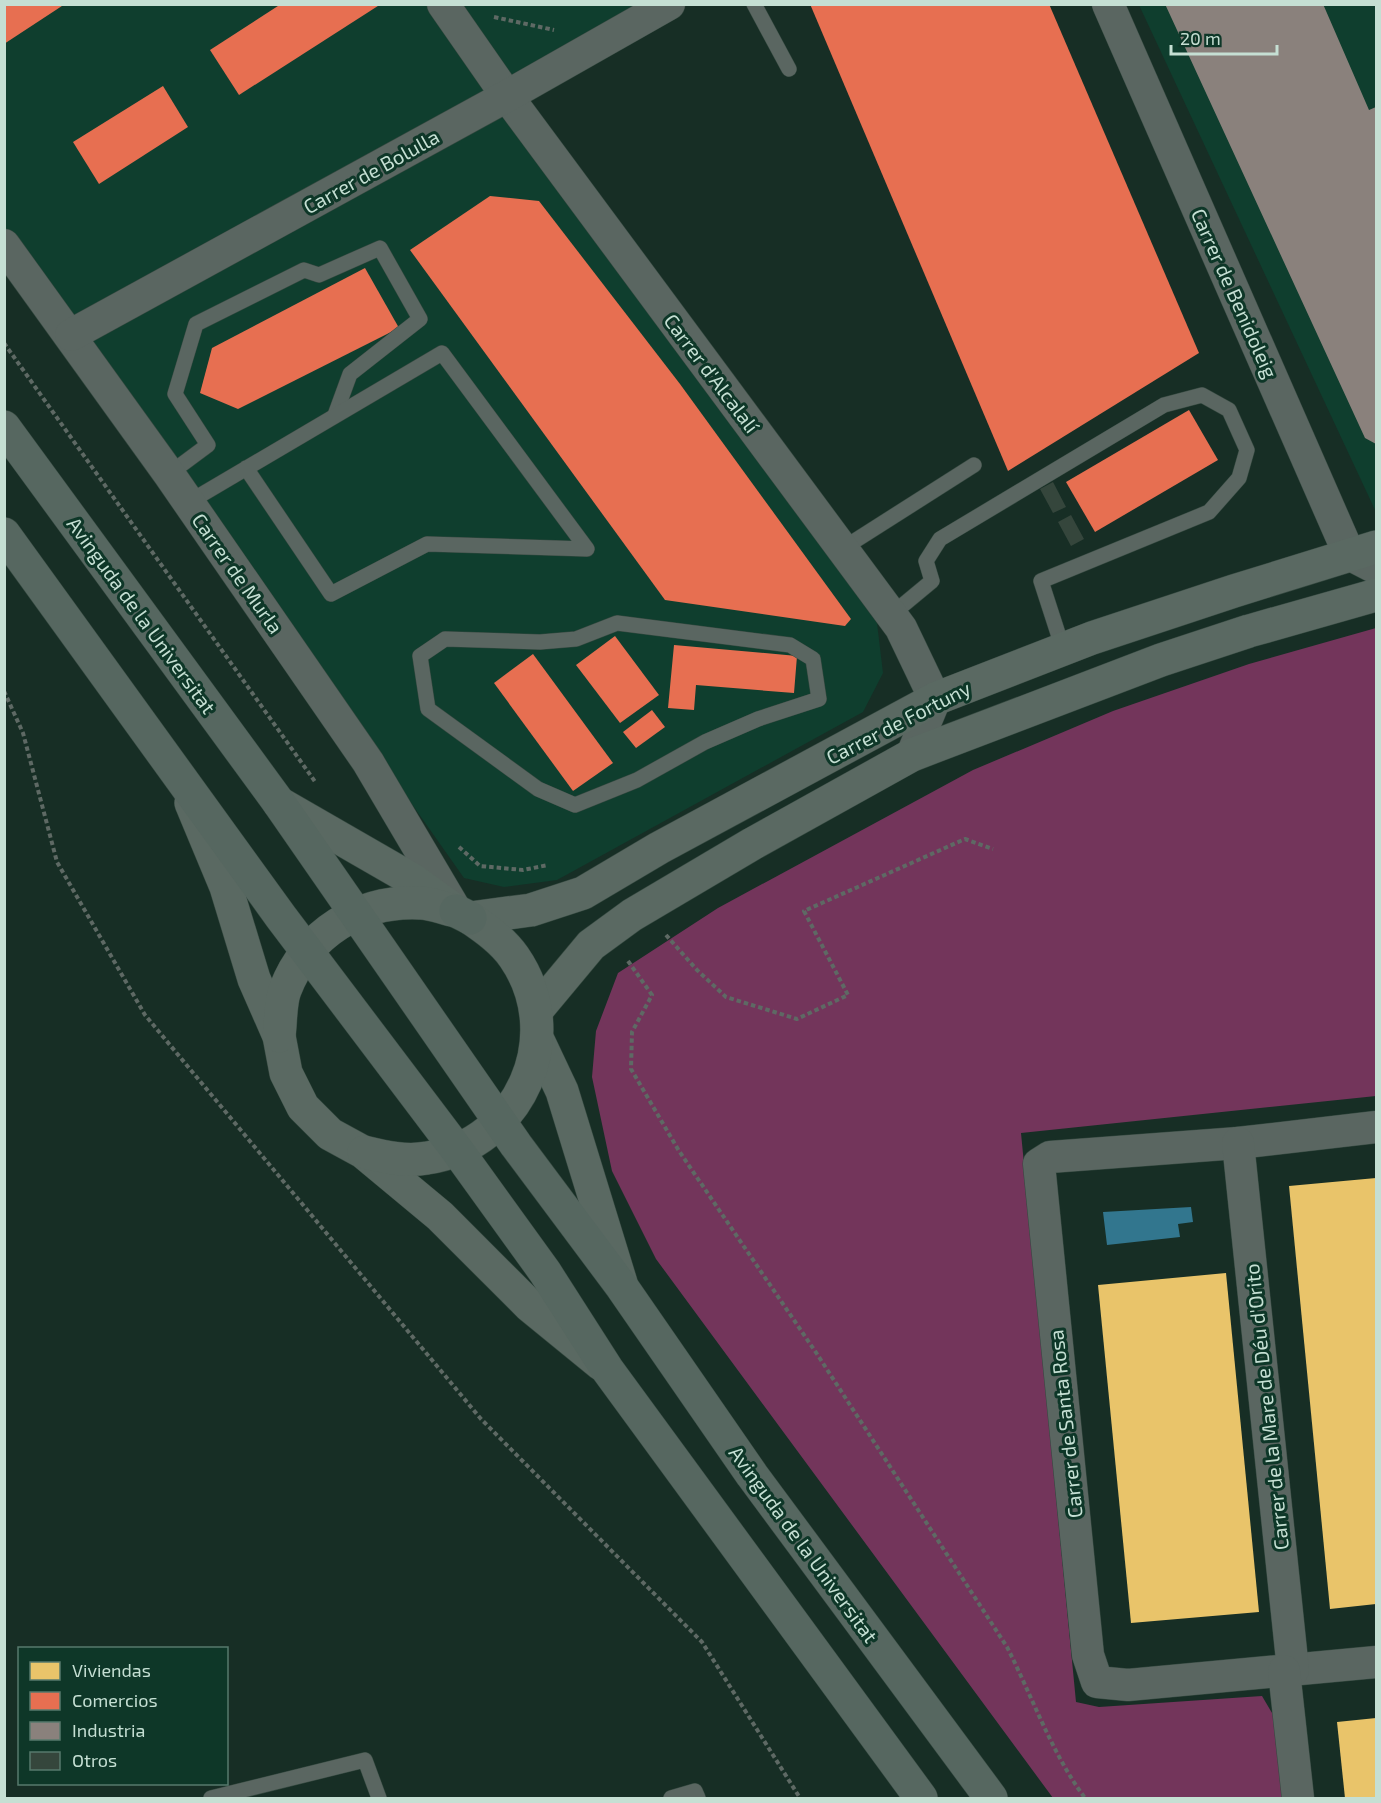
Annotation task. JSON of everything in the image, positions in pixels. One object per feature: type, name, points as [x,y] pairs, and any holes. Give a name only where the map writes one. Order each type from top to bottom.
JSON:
[{"type":"main road","name":"Avinguda de la Universitat","points":[[4,427],[279,803],[499,1122],[622,1287],[759,1485],[991,1798]]},
{"type":"main road","name":"Avinguda de la Universitat","points":[[4,534],[306,951],[457,1150],[545,1272],[607,1369],[921,1798]]},
{"type":"street","name":"Carrer d'Alcalalí","points":[[443,4],[507,96],[901,628],[935,699]]},
{"type":"street","name":"Carrer de Bolulla","points":[[71,335],[507,96],[669,4]]},
{"type":"street","name":"Carrer de Benidoleig","points":[[1108,4],[1367,556]]},
{"type":"street","name":"Carrer de Murla","points":[[4,245],[189,502],[368,762],[463,915]]},
{"type":"street","name":"Carrer de Fortuny","points":[[463,915],[531,910],[583,893],[660,848],[935,699],[1062,649],[1201,601],[1367,556]]},
{"type":"street","name":"Carrer de Fortuny","points":[[536,1025],[591,945],[632,915],[752,844],[912,755],[1161,660],[1250,631],[1377,595]]},
{"type":"street","points":[[912,755],[935,699]]},
{"type":"street","name":"Avinguda de la Universitat","points":[[178,774],[226,887],[254,979],[279,1035],[286,1073],[303,1107],[330,1134],[363,1152],[440,1216],[530,1306],[607,1369]]},
{"type":"street","name":"Avinguda de la Universitat","points":[[279,803],[411,879],[494,935],[514,957],[528,983],[536,1025],[562,1091],[622,1287]]},
{"type":"street","name":"Avinguda de la Universitat","points":[[279,1035],[285,991],[306,951],[328,930],[354,914],[387,904],[422,903],[463,915]]},
{"type":"street","name":"Avinguda de la Universitat","points":[[363,1152],[394,1159],[427,1158],[457,1150],[480,1138],[499,1122],[519,1097],[532,1069],[536,1025]]},
{"type":"street","points":[[1238,1143],[1377,1127]]},
{"type":"street","name":"Carrer de Santa Rosa","points":[[1238,1143],[1050,1157],[1039,1164],[1088,1655],[1097,1682],[1128,1685],[1289,1671]]},
{"type":"street","name":"Carrer de la Mare de Déu d'Orito","points":[[1238,1143],[1289,1671],[1298,1798]]},
{"type":"street","points":[[1289,1671],[1377,1662]]},
{"type":"lane","points":[[754,4],[789,69]]},
{"type":"lane","points":[[169,474],[208,445],[176,394],[196,324],[304,270],[319,275],[380,248],[420,319],[350,374],[335,415]]},
{"type":"lane","points":[[189,502],[246,468],[335,415],[442,353],[587,549],[427,544],[331,594],[246,468]]},
{"type":"lane","points":[[891,615],[932,581],[926,561],[940,539],[1164,405],[1202,395],[1229,410],[1247,450],[1239,478],[1209,512],[1041,580],[1062,649]]},
{"type":"lane","points":[[842,549],[974,465]]},
{"type":"lane","points":[[617,624],[789,645],[813,659],[819,699],[758,719],[705,742],[637,780],[575,805],[538,789],[428,709],[420,656],[445,639],[540,642],[576,639],[617,624]]},
{"type":"lane","points":[[211,1798],[365,1760],[379,1798]]},
{"type":"lane","points":[[671,1798],[695,1791],[698,1798]]},
{"type":"path","points":[[489,16],[554,30]]},
{"type":"path","points":[[4,691],[23,733],[57,862],[145,1015],[481,1419],[702,1641],[800,1798]]},
{"type":"path","points":[[664,932],[697,970],[726,997],[797,1019],[848,995],[804,911],[965,839],[993,849]]},
{"type":"shaded area","points":[[4,5],[684,5],[504,108],[877,623],[883,673],[863,712],[557,880],[504,887],[464,878],[5,236]]},
{"type":"shaded area","points":[[1139,5],[1376,5],[1376,512]]},
{"type":"shaded area","points":[[1376,628],[1376,1096],[1021,1133],[1076,1702],[1099,1707],[1262,1696],[1278,1723],[1288,1798],[1053,1798],[656,1259],[612,1171],[592,1077],[596,1031],[618,973],[718,908],[973,770],[1113,711],[1249,664]]},
{"type":"water","points":[[1191,1207],[1193,1222],[1178,1224],[1180,1237],[1107,1245],[1103,1212]]},
{"type":"building: Viviendas","points":[[1376,1178],[1376,1604],[1330,1609],[1289,1186]]},
{"type":"building: Viviendas","points":[[1226,1273],[1259,1612],[1131,1623],[1098,1285]]},
{"type":"building: Viviendas","points":[[1376,1718],[1376,1798],[1345,1798],[1337,1722]]},
{"type":"building: Comercios","points":[[4,4],[65,4],[4,44]]},
{"type":"building: Comercios","points":[[281,4],[381,4],[239,95],[210,50]]},
{"type":"building: Comercios","points":[[810,4],[1049,4],[1199,353],[1008,471]]},
{"type":"building: Comercios","points":[[163,86],[188,127],[99,184],[73,142]]},
{"type":"building: Comercios","points":[[490,196],[539,201],[680,384],[851,619],[845,626],[665,600],[410,250]]},
{"type":"building: Comercios","points":[[365,268],[399,328],[238,409],[200,393],[212,348]]},
{"type":"building: Comercios","points":[[1189,410],[1218,460],[1095,532],[1066,482]]},
{"type":"building: Comercios","points":[[615,636],[659,695],[620,723],[576,665]]},
{"type":"building: Comercios","points":[[674,645],[797,656],[794,693],[696,685],[694,710],[668,708]]},
{"type":"building: Comercios","points":[[533,654],[613,763],[573,791],[494,683]]},
{"type":"building: Comercios","points":[[652,710],[665,727],[636,748],[623,732]]},
{"type":"building: Industria","points":[[1165,4],[1323,4],[1369,110],[1376,107],[1376,444],[1365,438]]},
{"type":"building: Otros","points":[[1053,482],[1066,507],[1053,513],[1040,489]]},
{"type":"building: Otros","points":[[1071,515],[1084,539],[1071,546],[1058,522]]}]
